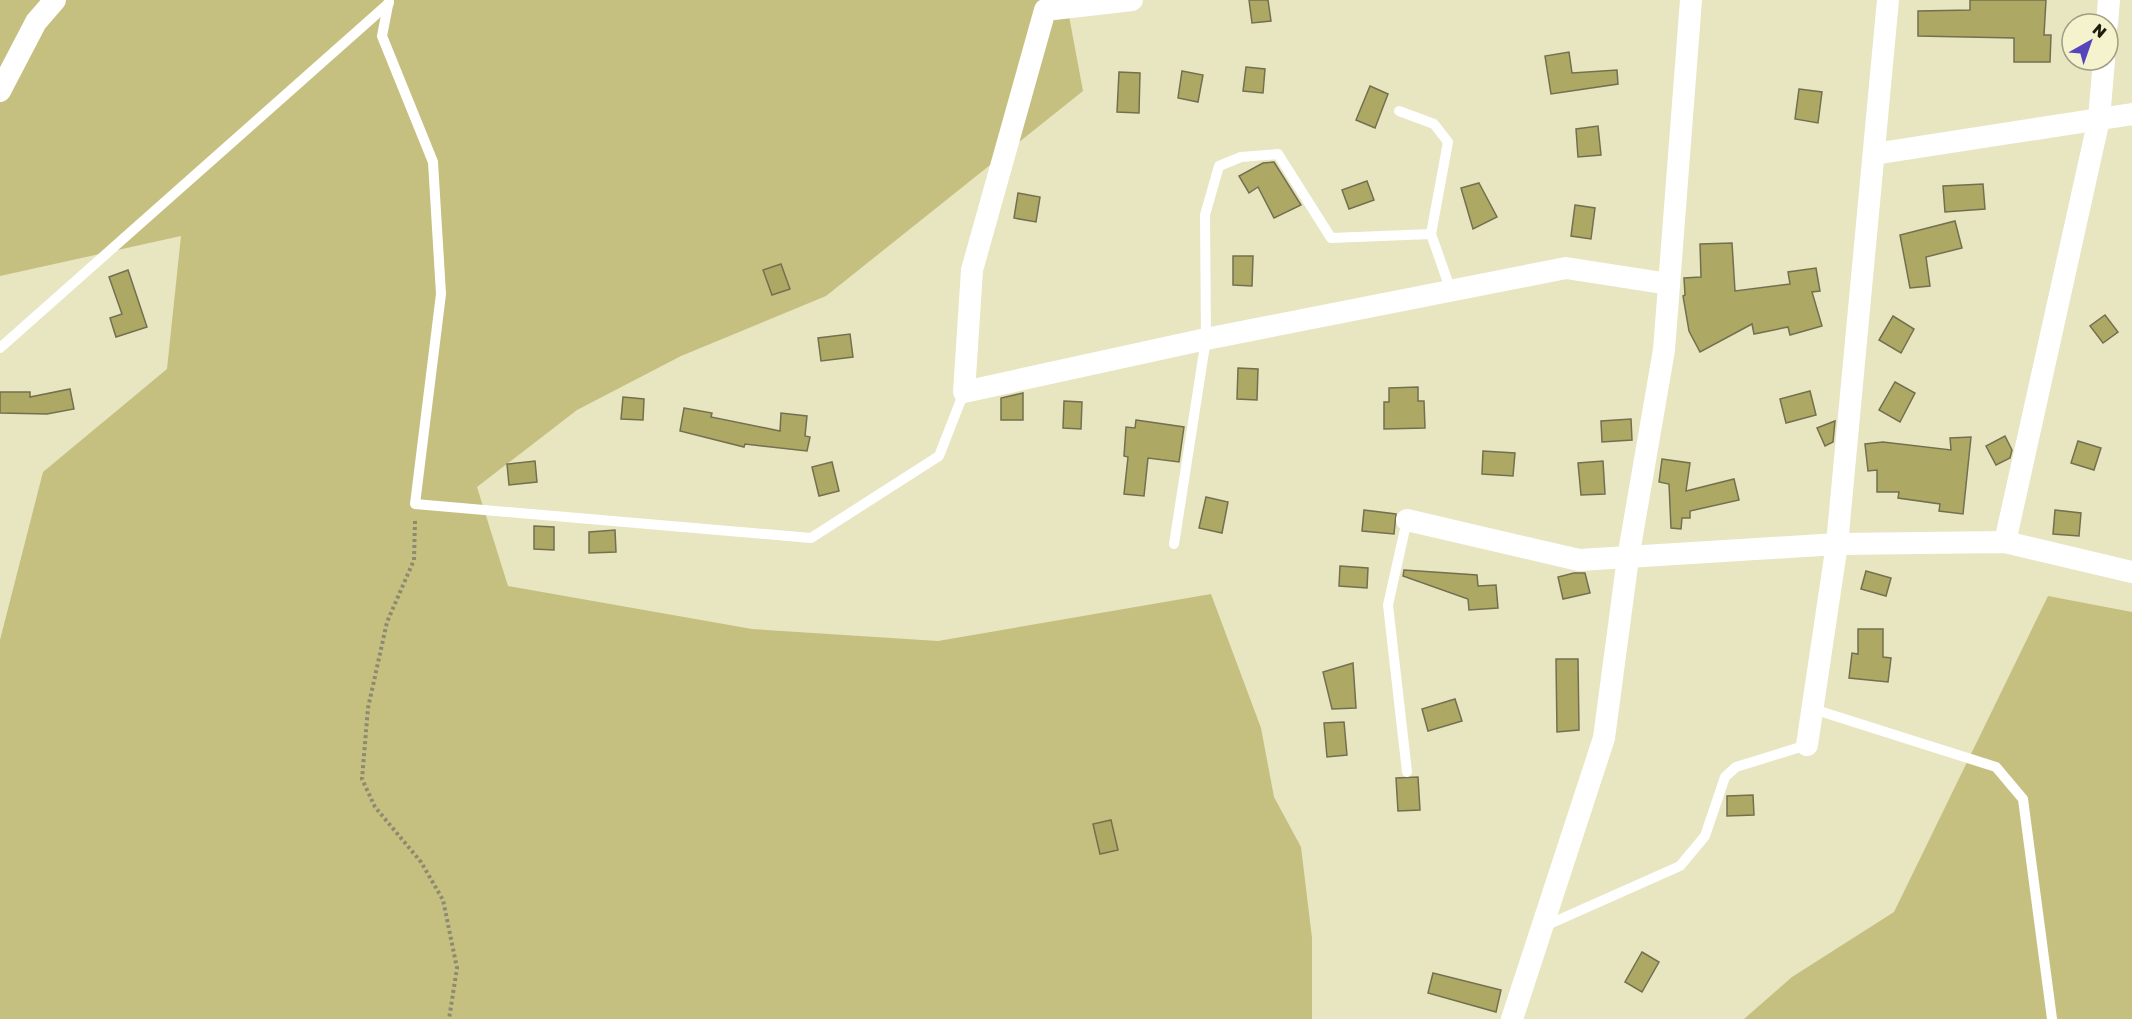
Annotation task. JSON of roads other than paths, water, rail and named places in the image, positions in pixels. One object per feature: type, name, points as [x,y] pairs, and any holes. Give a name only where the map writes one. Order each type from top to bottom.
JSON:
[{"type":"street","points":[[0,91],[36,22],[55,0]]},
{"type":"street","points":[[1132,0],[1045,10],[972,270],[964,392],[1206,339],[1566,268],[1669,284]]},
{"type":"street","points":[[1512,1019],[1604,738],[1628,558],[1664,350],[1691,0]]},
{"type":"street","points":[[1807,745],[1837,544],[1888,0]]},
{"type":"street","points":[[2005,542],[2099,118],[2103,72]]},
{"type":"street","points":[[1874,154],[2132,114]]},
{"type":"street","points":[[1407,520],[1579,560],[1837,544],[2005,542],[2132,572]]},
{"type":"lane","points":[[389,1],[382,36],[433,162],[441,294],[415,504],[811,538],[939,456],[964,392]]},
{"type":"lane","points":[[0,348],[389,1]]},
{"type":"lane","points":[[1399,111],[1434,124],[1448,142],[1431,234],[1452,291]]},
{"type":"lane","points":[[1174,544],[1206,339],[1204,215],[1219,166],[1241,157],[1278,154],[1331,238],[1431,234]]},
{"type":"lane","points":[[1407,520],[1388,605],[1407,772]]},
{"type":"lane","points":[[1813,709],[1996,767],[2024,799],[2052,1019]]},
{"type":"lane","points":[[1542,927],[1680,866],[1704,836],[1725,777],[1736,767],[1807,745]]}]
